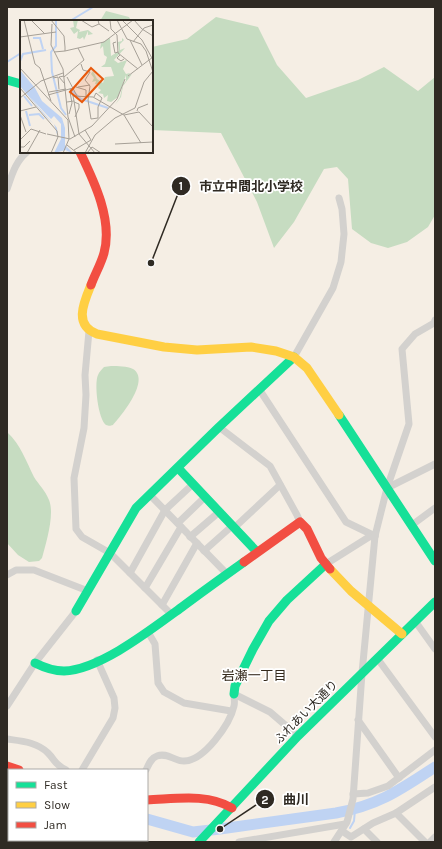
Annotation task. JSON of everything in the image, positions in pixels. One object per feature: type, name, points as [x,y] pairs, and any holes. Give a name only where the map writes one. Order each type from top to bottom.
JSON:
[{"type":"street","points":[[7,80],[20,84]]},
{"type":"street","points":[[7,189],[14,169],[25,153]]},
{"type":"street","points":[[80,153],[96,186],[103,211],[106,234],[104,252],[82,308],[83,321],[88,331],[84,428],[74,478],[76,529],[82,537],[110,553],[171,614]]},
{"type":"street","points":[[7,706],[35,663],[76,611],[136,508],[259,389],[294,358],[333,288],[341,262],[344,234],[342,209],[339,198]]},
{"type":"street","points":[[334,842],[345,826],[353,796],[358,720],[375,536],[388,488],[409,424],[402,349],[415,334],[435,323]]},
{"type":"street","points":[[88,331],[164,348],[197,350],[250,346],[276,351],[294,358],[307,368],[319,384],[434,559]]},
{"type":"street","points":[[259,389],[346,522],[375,536]]},
{"type":"street","points":[[219,427],[270,466],[298,515],[300,522],[306,527],[321,558],[340,580],[402,634]]},
{"type":"street","points":[[388,488],[435,464]]},
{"type":"street","points":[[178,468],[257,552]]},
{"type":"street","points":[[130,573],[165,510],[193,484]]},
{"type":"street","points":[[204,551],[280,485]]},
{"type":"street","points":[[150,495],[226,574]]},
{"type":"street","points":[[145,588],[179,525],[205,497]]},
{"type":"street","points":[[412,525],[435,508]]},
{"type":"street","points":[[190,537],[219,512]]},
{"type":"street","points":[[35,663],[49,669],[71,671],[126,646],[148,632],[295,524],[300,522]]},
{"type":"street","points":[[146,769],[150,762],[157,756],[166,755],[183,761],[190,760],[202,753],[220,734],[230,715],[234,706],[235,686],[256,644],[274,614],[296,590],[326,564],[369,537],[375,536]]},
{"type":"street","points":[[162,605],[197,543]]},
{"type":"street","points":[[7,575],[16,570],[34,570],[88,591]]},
{"type":"street","name":"ふれあい大通り","points":[[199,842],[298,736],[435,602]]},
{"type":"street","points":[[415,621],[435,649]]},
{"type":"street","points":[[148,632],[156,644],[158,683],[164,692],[184,703],[232,711]]},
{"type":"street","points":[[377,658],[435,737]]},
{"type":"street","points":[[83,769],[113,718],[115,708],[114,698],[97,660]]},
{"type":"street","points":[[234,694],[270,712],[298,736]]},
{"type":"street","points":[[358,720],[399,778]]},
{"type":"street","points":[[7,739],[34,744],[48,753],[57,765],[64,769]]},
{"type":"street","points":[[353,796],[377,791],[388,786],[435,750]]},
{"type":"street","points":[[345,826],[351,837],[396,813],[435,787]]},
{"type":"street","points":[[148,800],[205,798],[222,802],[232,808]]},
{"type":"street","points":[[396,813],[425,842]]},
{"type":"street","points":[[239,842],[345,826]]},
{"type":"street","points":[[364,829],[377,842]]},
{"type":"street","points":[[430,842],[435,837]]},
{"type":"green space","points":[[106,11],[129,17],[130,20],[101,20]]},
{"type":"green space","points":[[216,17],[258,27],[277,65],[306,98],[358,80],[384,67],[418,91],[435,77],[435,215],[428,227],[407,242],[388,248],[371,243],[352,229],[348,179],[337,167],[324,169],[294,222],[274,248],[257,202],[221,133],[153,130],[153,47],[187,39]]},
{"type":"green space","points":[[111,366],[133,369],[138,374],[139,381],[137,389],[128,406],[113,425],[110,426],[106,425],[101,416],[96,385],[100,372],[104,367]]},
{"type":"green space","points":[[7,432],[20,448],[34,477],[44,490],[51,506],[48,537],[42,558],[39,561],[29,562],[18,555],[7,543]]},
{"type":"waterway","points":[[72,20],[93,7]]},
{"type":"waterway","points":[[7,62],[20,54]]},
{"type":"waterway","points":[[148,819],[193,832],[336,813],[365,806],[388,796],[435,767]]},
{"type":"waterway","points":[[350,828],[354,821],[355,810]]},
{"type":"traffic: fast","points":[[7,80],[20,84]]},
{"type":"traffic: fast","points":[[76,611],[136,508],[219,427],[294,357]]},
{"type":"traffic: fast","points":[[339,415],[435,561]]},
{"type":"traffic: fast","points":[[178,468],[257,552]]},
{"type":"traffic: fast","points":[[35,663],[49,669],[64,671],[78,669],[94,664],[110,656],[141,636],[244,562]]},
{"type":"traffic: fast","points":[[234,694],[235,686],[269,621],[287,600],[326,564]]},
{"type":"traffic: fast","points":[[199,842],[298,736],[435,602]]},
{"type":"traffic: slow","points":[[91,285],[82,312],[85,325],[97,334],[164,347],[197,350],[251,347],[276,351],[294,357],[307,368],[339,415]]},
{"type":"traffic: slow","points":[[330,569],[351,591],[402,634]]},
{"type":"traffic: jam","points":[[80,153],[101,201],[106,227],[104,253],[91,285]]},
{"type":"traffic: jam","points":[[244,562],[300,522],[307,529],[321,558],[330,569]]},
{"type":"traffic: jam","points":[[7,766],[16,769]]},
{"type":"traffic: jam","points":[[148,800],[180,798],[202,799],[212,800],[232,808]]},
{"type":"place","name":"市立中間北小学校","points":[[151,263]]},
{"type":"place","name":"曲川","points":[[220,829]]},
{"type":"district","name":"岩瀬一丁目","points":[[254,675]]}]
